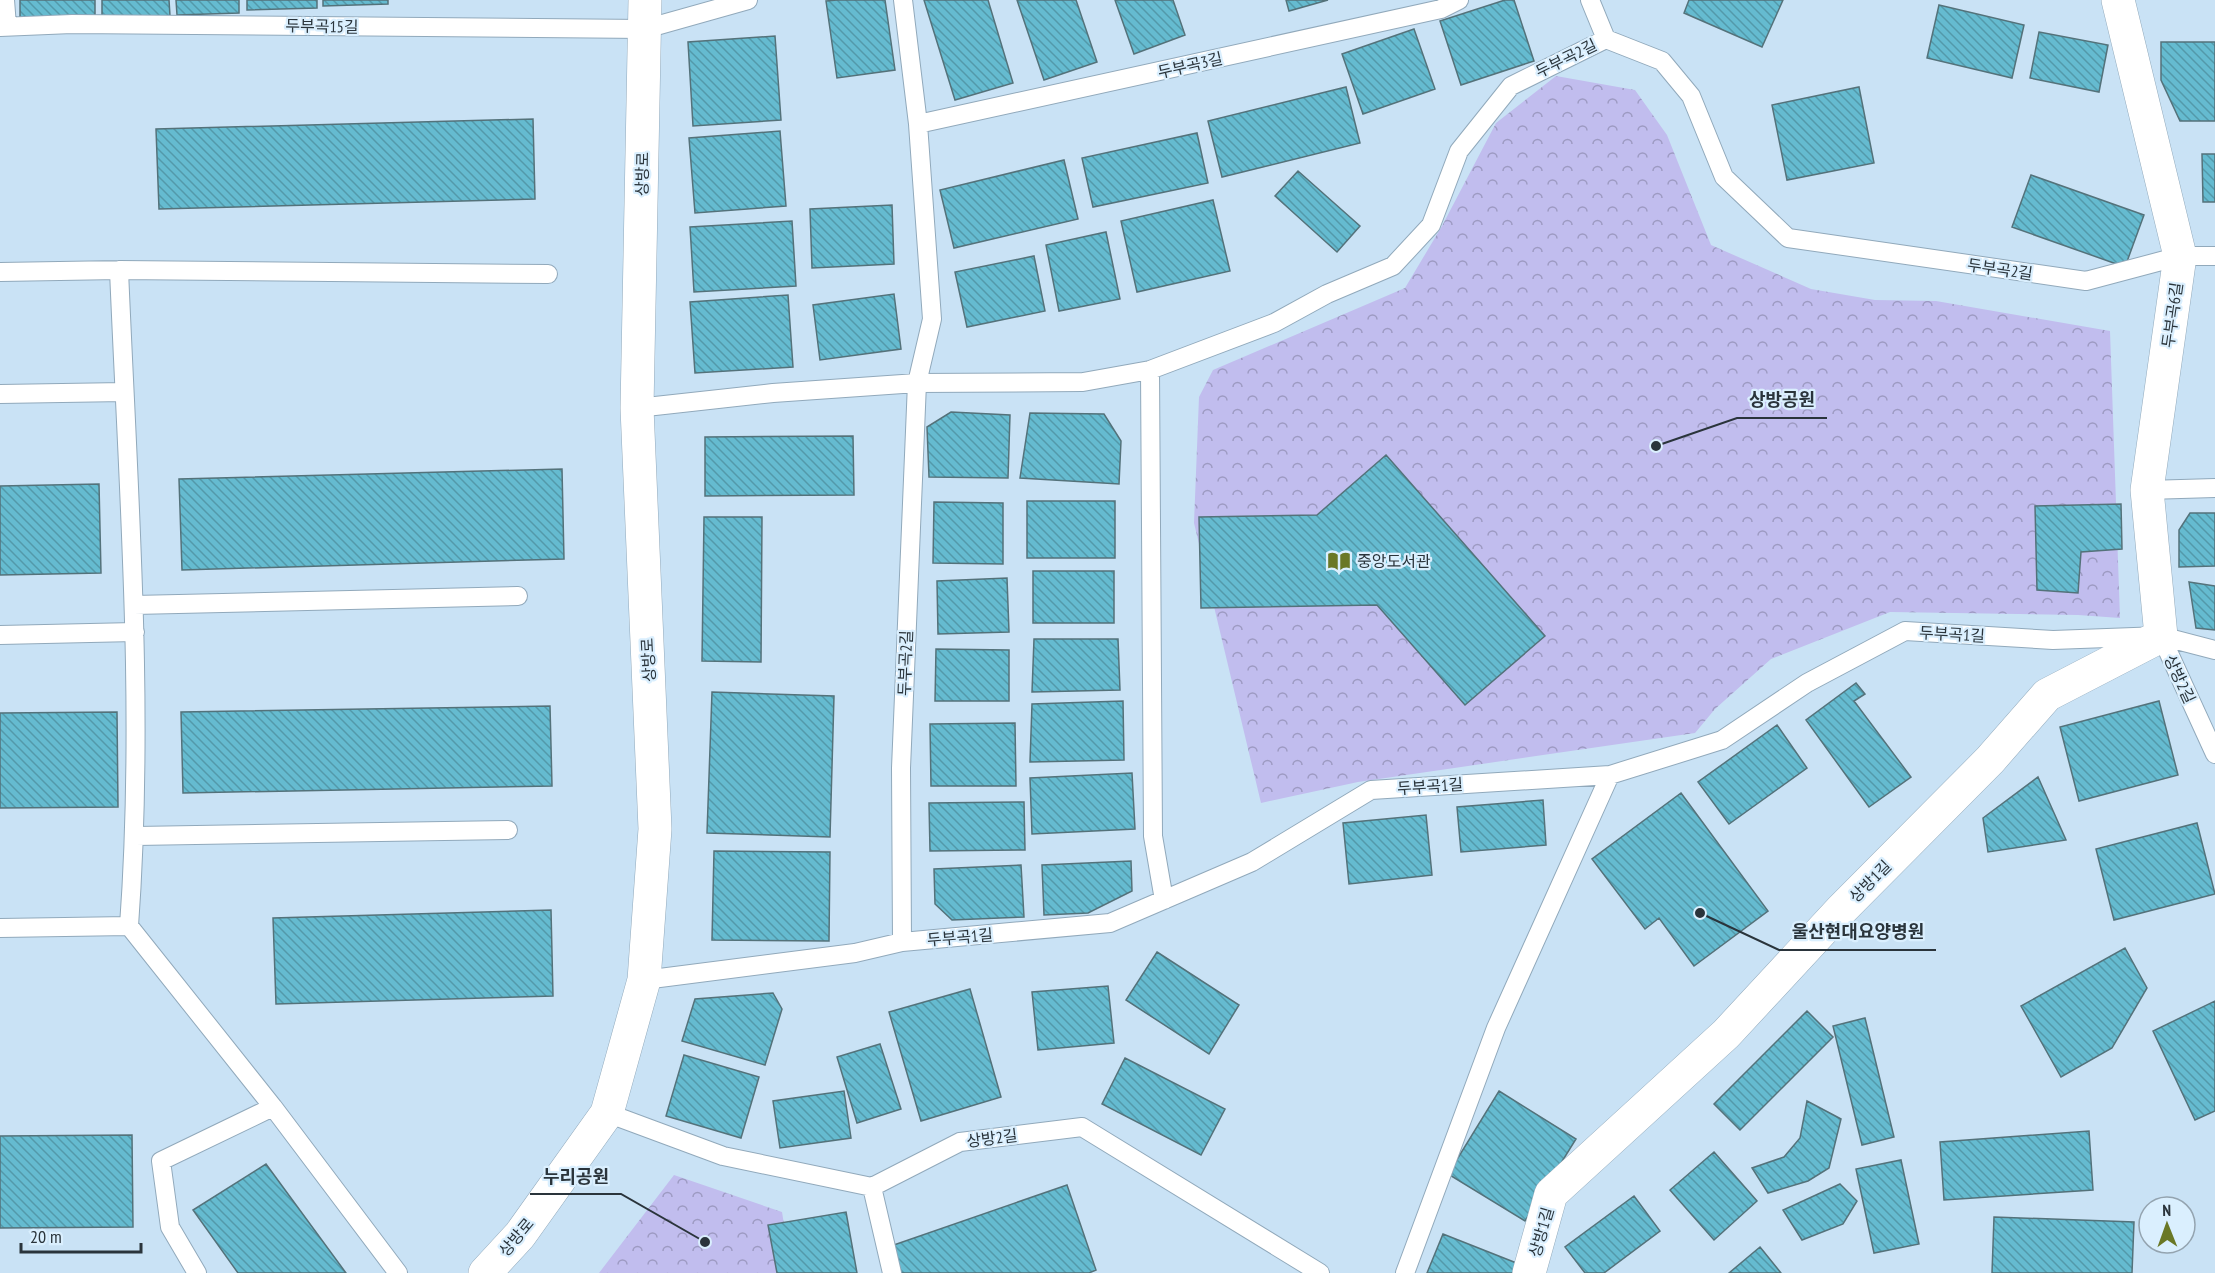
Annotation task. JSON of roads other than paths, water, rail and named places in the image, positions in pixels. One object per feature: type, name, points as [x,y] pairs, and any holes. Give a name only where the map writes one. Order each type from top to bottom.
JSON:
[{"type":"street","name":"두부곡6길","points":[[2118,0],[2180,256],[2147,490],[2161,636]]},
{"type":"street","name":"상방로","points":[[484,1273],[520,1235],[607,1113],[644,980],[656,829],[637,408],[645,15]]},
{"type":"street","name":"상방1길","points":[[1529,1273],[1551,1194],[1726,1034],[1840,910],[1990,760],[2047,695],[2161,636]]},
{"type":"lane","points":[[3,27],[5,0]]},
{"type":"lane","points":[[645,15],[748,0]]},
{"type":"lane","points":[[903,0],[918,124],[932,319],[917,383]]},
{"type":"lane","name":"두부곡3길","points":[[918,124],[1441,9],[1459,0]]},
{"type":"lane","points":[[1590,0],[1605,39]]},
{"type":"lane","name":"두부곡15길","points":[[3,27],[645,15]]},
{"type":"lane","name":"두부곡2길","points":[[637,408],[772,393],[917,383],[1083,382],[1150,370],[1274,323],[1327,294],[1393,266],[1431,225],[1459,151],[1511,86],[1605,39],[1662,60],[1691,96],[1724,177],[1788,238],[2086,281],[2180,256],[2215,256]]},
{"type":"lane","points":[[119,270],[135,632],[136,836],[129,926],[273,1107],[398,1273]]},
{"type":"lane","points":[[0,272],[119,270],[548,274]]},
{"type":"lane","points":[[1150,370],[1153,836],[1164,900]]},
{"type":"lane","name":"두부곡2길","points":[[902,942],[901,768],[917,383]]},
{"type":"lane","points":[[0,394],[124,392]]},
{"type":"lane","points":[[2147,490],[2215,488]]},
{"type":"lane","points":[[134,606],[518,596]]},
{"type":"lane","name":"두부곡1길","points":[[644,980],[855,952],[902,942],[1110,923],[1252,862],[1371,790],[1610,775],[1722,740],[1807,683],[1905,631],[2053,640],[2161,636],[2215,650]]},
{"type":"lane","points":[[0,635],[135,632]]},
{"type":"lane","name":"상방2길","points":[[2161,636],[2215,754]]},
{"type":"lane","points":[[1405,1273],[1496,1028],[1610,775]]},
{"type":"lane","points":[[136,836],[508,830]]},
{"type":"lane","points":[[0,928],[129,926]]},
{"type":"lane","points":[[197,1273],[170,1227],[161,1161],[273,1107]]},
{"type":"lane","points":[[607,1113],[723,1156],[872,1187],[892,1273]]},
{"type":"lane","name":"상방2길","points":[[872,1187],[960,1142],[1082,1127],[1320,1273]]},
{"type":"place","name":"상방공원","points":[[1656,446]]},
{"type":"place","name":"중앙도서관","points":[[1339,561]]},
{"type":"place","name":"울산현대요양병원","points":[[1700,913]]},
{"type":"place","name":"누리공원","points":[[705,1242]]}]
